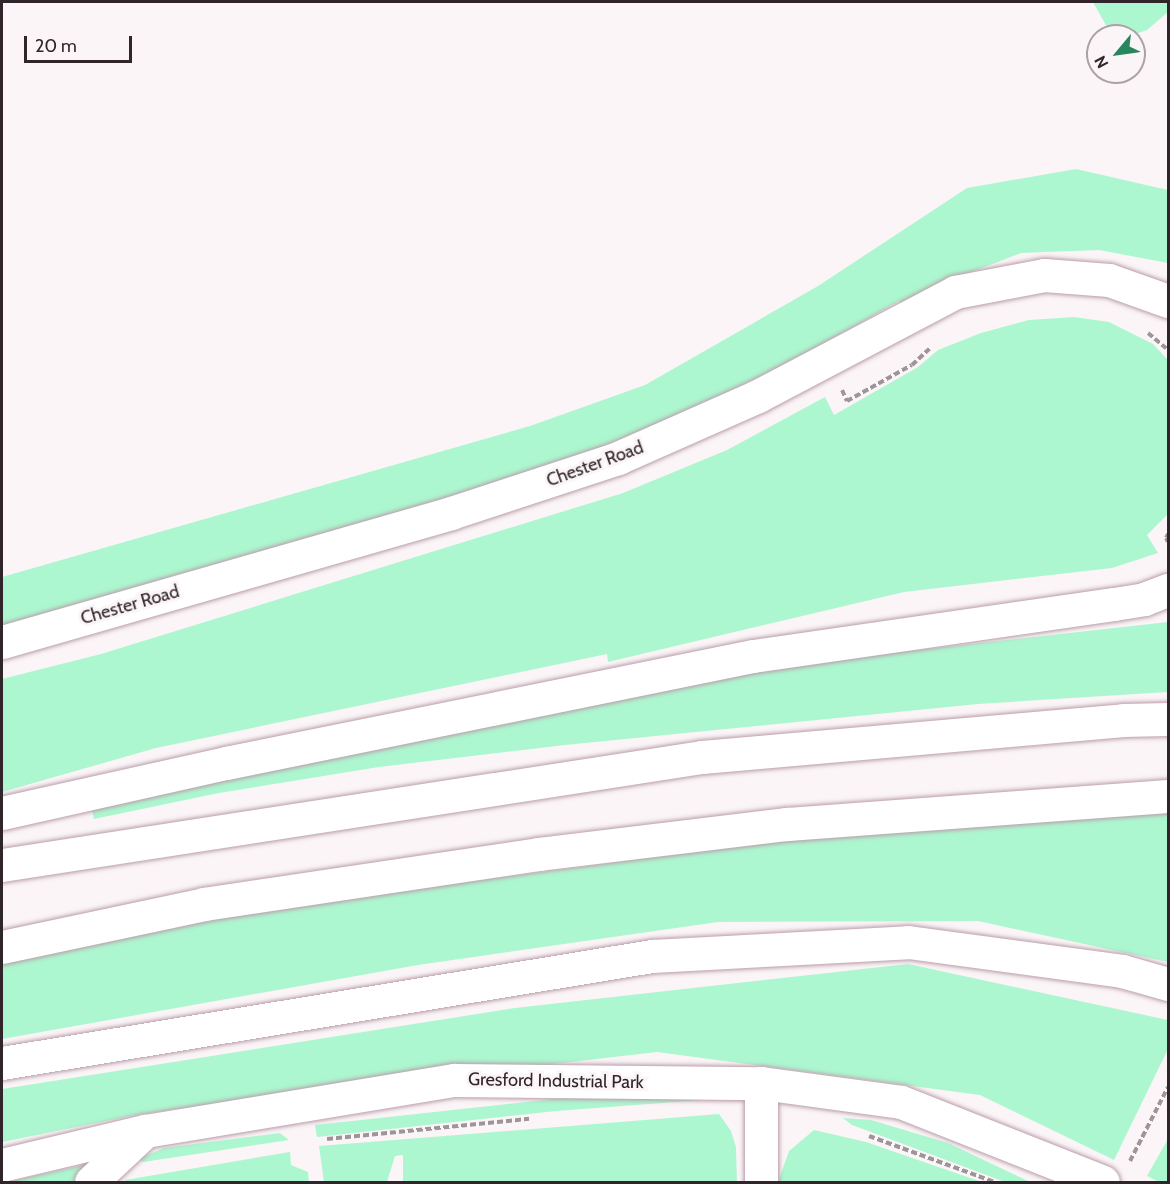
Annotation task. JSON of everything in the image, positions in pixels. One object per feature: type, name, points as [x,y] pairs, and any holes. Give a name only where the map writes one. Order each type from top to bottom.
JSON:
[{"type":"main road","name":"Chester Road","points":[[2,642],[452,513],[618,458],[758,396],[955,292],[1044,275],[1109,280],[1168,302]]},
{"type":"main road","points":[[2,813],[226,763],[753,656],[1114,604],[1144,599],[1168,590]]},
{"type":"main road","points":[[2,865],[702,757],[1123,720],[1168,719]]},
{"type":"main road","points":[[2,947],[204,904],[539,854],[787,824],[1168,796]]},
{"type":"main road","points":[[2,1063],[652,956],[908,942],[1122,971],[1168,984]]},
{"type":"main road","name":"Gresford Industrial Park","points":[[2,1165],[145,1131],[454,1080],[761,1083],[901,1102],[1113,1177]]},
{"type":"main road","points":[[761,1083],[761,1182]]},
{"type":"main road","points":[[91,1182],[145,1131]]},
{"type":"path","points":[[1141,327],[1168,350]]},
{"type":"path","points":[[825,361],[847,401],[912,365],[936,343]]},
{"type":"path","points":[[1168,534],[1166,538],[1168,542]]},
{"type":"path","points":[[1113,1177],[1168,1087]]},
{"type":"path","points":[[319,1140],[540,1118]]},
{"type":"path","points":[[861,1134],[995,1182]]},
{"type":"green space","points":[[1093,2],[1168,2],[1168,12],[1146,30],[1146,24],[1105,24]]},
{"type":"green space","points":[[1076,169],[1168,190],[1168,263],[1099,250],[1021,253],[956,278],[904,309],[899,301],[796,359],[692,409],[601,447],[525,474],[2,630],[2,577],[530,426],[645,385],[818,286],[967,188]]},
{"type":"green space","points":[[1074,317],[1109,322],[1153,344],[1168,360],[1168,514],[1147,535],[1158,553],[1112,568],[904,592],[608,662],[607,654],[156,748],[2,792],[2,679],[101,654],[623,493],[727,450],[825,397],[834,415],[918,367],[938,350],[981,333],[1029,320]]},
{"type":"green space","points":[[1168,622],[1168,692],[978,704],[565,745],[379,767],[219,793],[94,819],[90,802],[773,666]]},
{"type":"green space","points":[[1168,811],[1168,962],[978,921],[718,922],[418,965],[2,1039],[2,963],[253,910],[815,836]]},
{"type":"green space","points":[[908,964],[1168,1020],[1168,1049],[1114,1160],[980,1095],[657,1052],[211,1104],[136,1115],[2,1142],[2,1089],[515,1008]]},
{"type":"green space","points":[[667,1092],[690,1095],[702,1100],[556,1111],[317,1137],[315,1125],[562,1098]]},
{"type":"green space","points":[[719,1114],[731,1131],[736,1147],[737,1182],[403,1182],[403,1155],[395,1156],[387,1182],[324,1182],[319,1146]]},
{"type":"green space","points":[[843,1118],[871,1120],[948,1143],[1030,1182],[1005,1182],[852,1125]]},
{"type":"green space","points":[[814,1130],[866,1142],[982,1182],[778,1182],[789,1151]]},
{"type":"green space","points":[[280,1133],[289,1140],[143,1162],[138,1159],[164,1148]]},
{"type":"green space","points":[[1168,1139],[1168,1182],[1159,1182],[1147,1176]]},
{"type":"green space","points":[[290,1152],[291,1165],[308,1172],[309,1182],[126,1182],[125,1180]]},
{"type":"green space","points":[[86,1166],[77,1182],[8,1182]]}]
